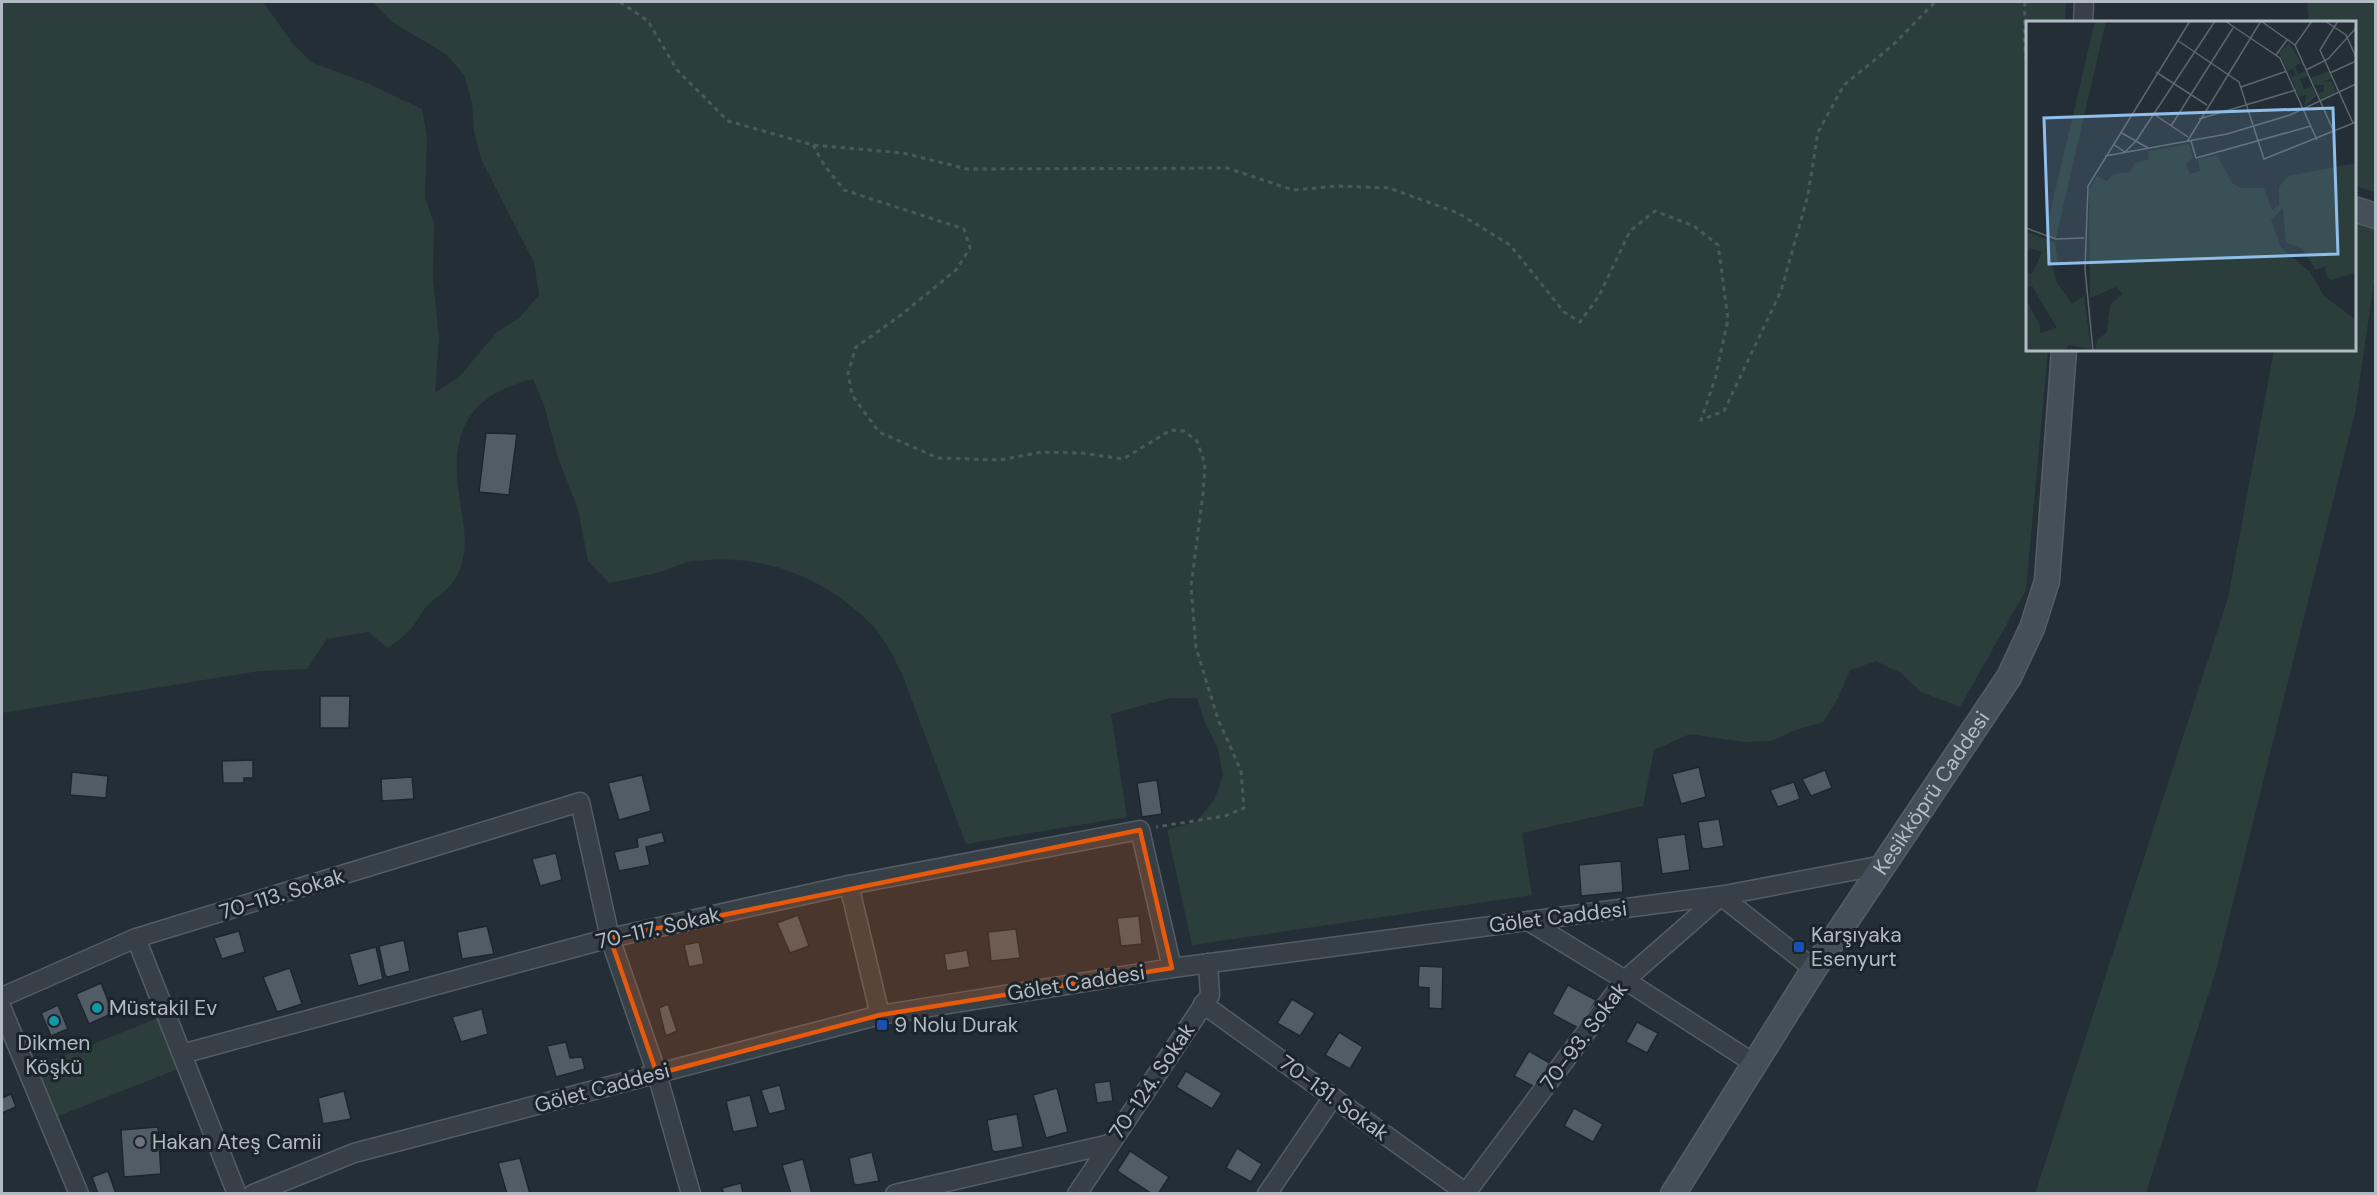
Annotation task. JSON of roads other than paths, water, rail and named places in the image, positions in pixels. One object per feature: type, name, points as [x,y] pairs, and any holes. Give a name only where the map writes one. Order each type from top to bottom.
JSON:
[{"type":"street","points":[[2083,21],[2084,2]]},
{"type":"street","points":[[2356,209],[2376,216]]},
{"type":"street","name":"Kesikköprü Caddesi","points":[[1673,1194],[1814,969],[2009,677],[2032,628],[2047,581],[2064,351]]},
{"type":"street","name":"70-113. Sokak","points":[[2,997],[136,938],[580,802],[610,938]]},
{"type":"street","name":"70-117. Sokak","points":[[182,1054],[610,938],[849,885],[1140,830],[1172,968]]},
{"type":"street","name":"Gölet Caddesi","points":[[253,1194],[354,1153],[880,1015],[1172,968],[1721,896],[1883,865]]},
{"type":"street","points":[[849,885],[880,1015]]},
{"type":"street","points":[[1721,896],[1814,969]]},
{"type":"street","name":"70-93. Sokak","points":[[1465,1193],[1625,980],[1721,896]]},
{"type":"street","points":[[1528,921],[1755,1064]]},
{"type":"street","points":[[136,938],[237,1194]]},
{"type":"street","points":[[610,938],[657,1074],[691,1194]]},
{"type":"street","name":"70-124. Sokak","points":[[1077,1194],[1210,995],[1208,963]]},
{"type":"street","name":"70-131. Sokak","points":[[1203,1004],[1465,1193]]},
{"type":"street","points":[[2,1009],[79,1194]]},
{"type":"street","points":[[1268,1194],[1333,1097]]},
{"type":"street","points":[[895,1194],[1110,1144]]},
{"type":"place","name":"Karşıyaka Esenyurt","points":[[1799,947]]},
{"type":"place","name":"Müstakil Ev","points":[[97,1008]]},
{"type":"place","name":"Dikmen Köşkü","points":[[54,1021]]},
{"type":"place","name":"9 Nolu Durak","points":[[882,1025]]},
{"type":"place","name":"Hakan Ateş Camii","points":[[140,1142]]}]
